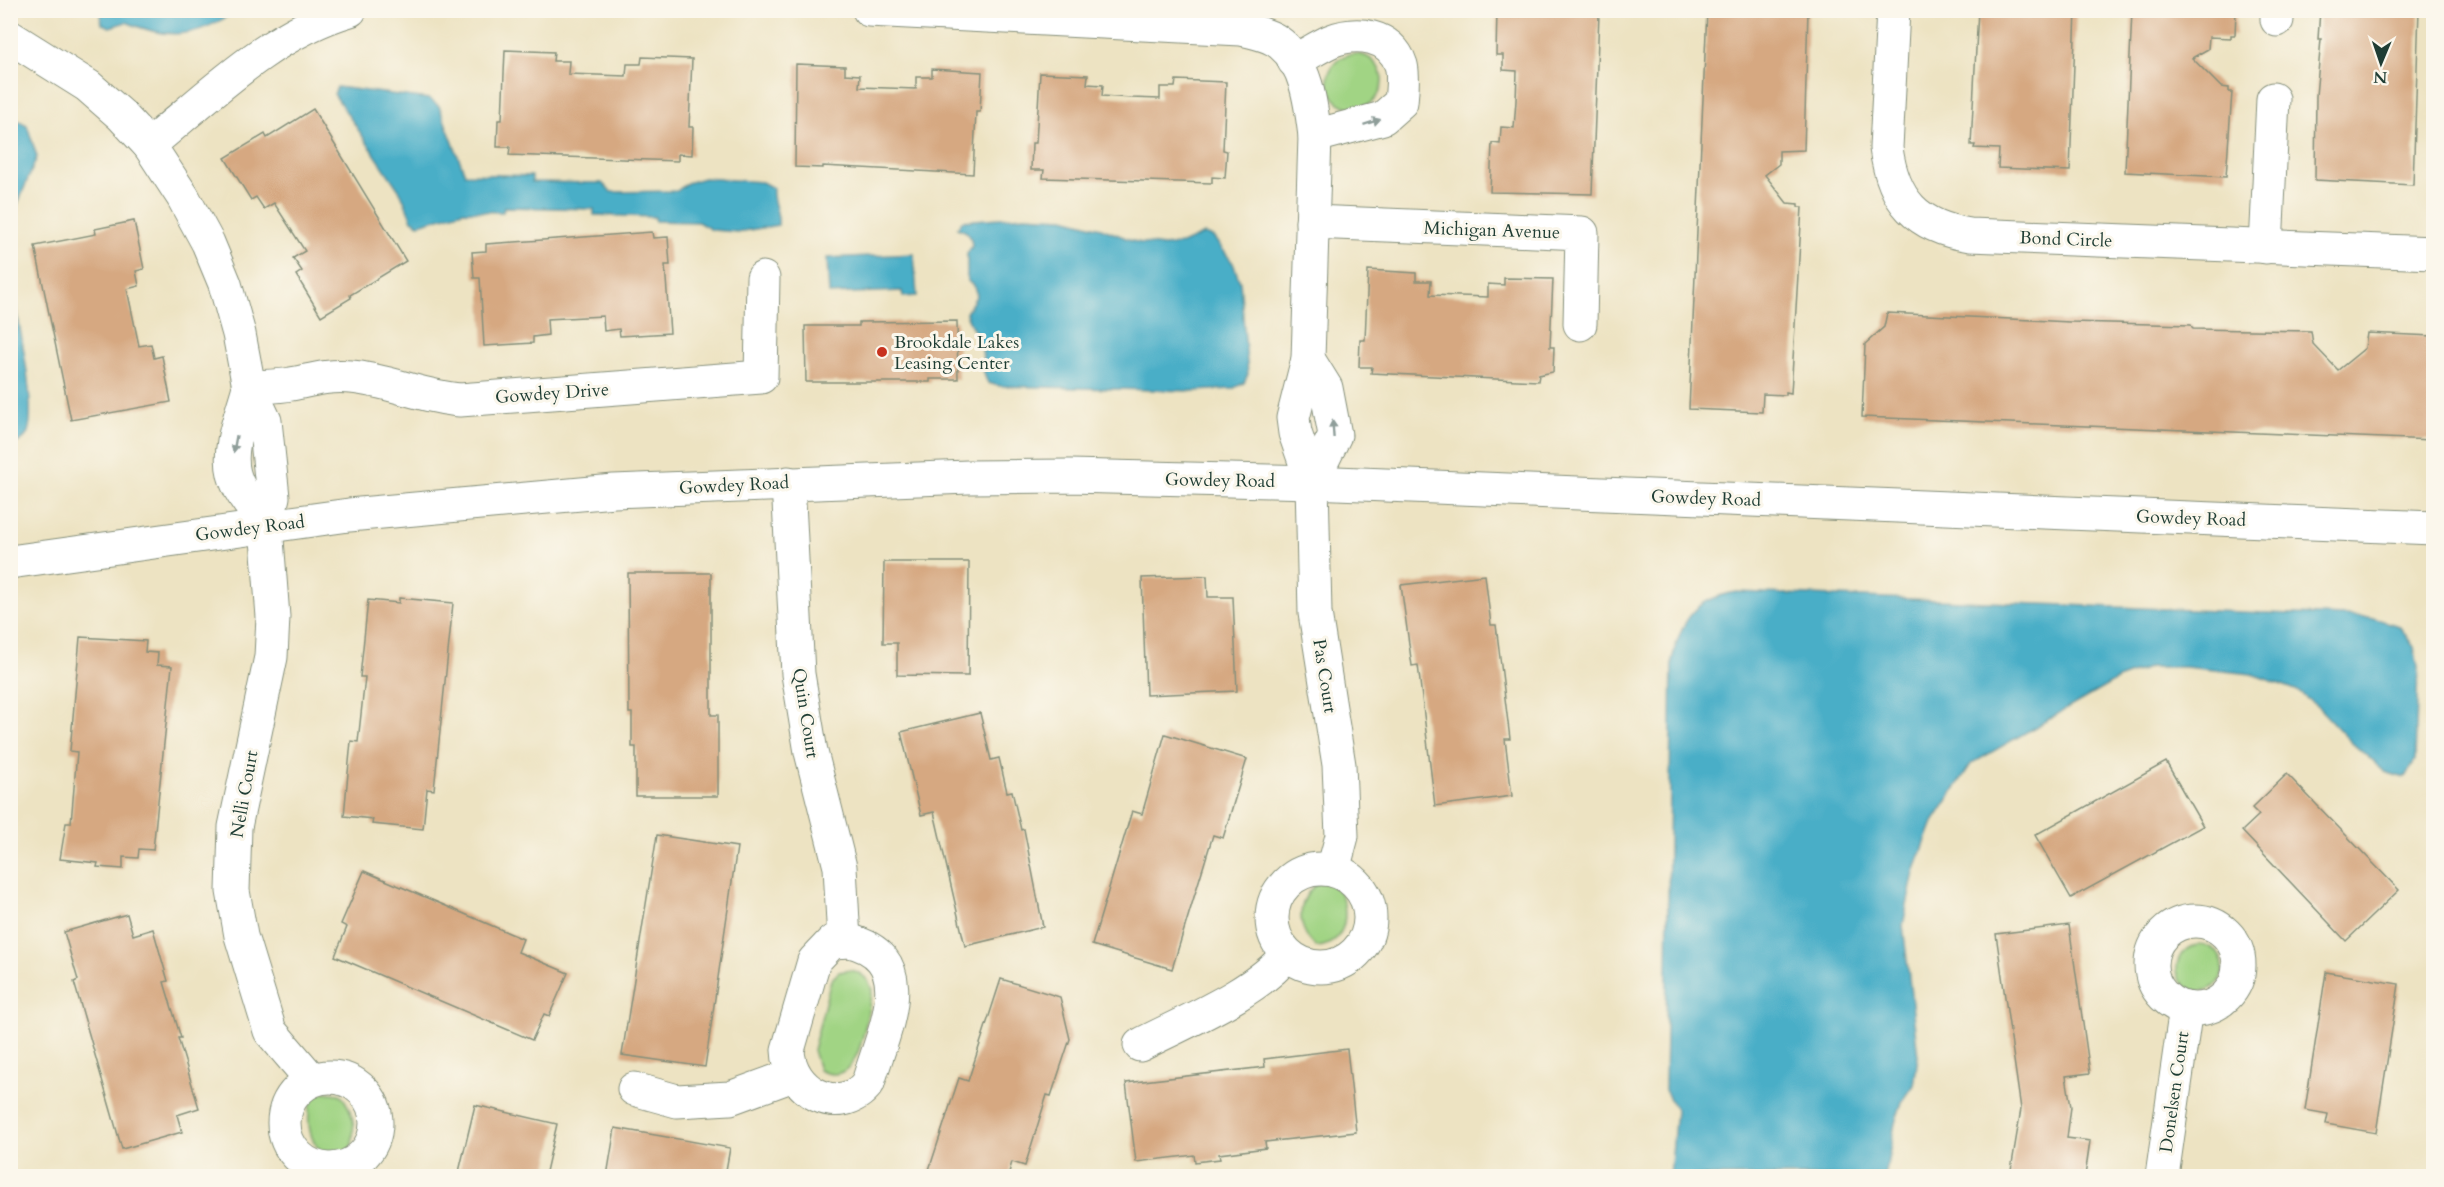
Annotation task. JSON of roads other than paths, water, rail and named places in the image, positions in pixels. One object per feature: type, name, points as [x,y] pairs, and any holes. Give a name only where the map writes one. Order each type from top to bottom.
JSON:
[{"type":"street","points":[[149,145],[240,68],[315,23],[350,10]]},
{"type":"street","points":[[869,10],[1241,29],[1281,44],[1294,61],[1304,80],[1311,103],[1315,136],[1308,359],[1326,388],[1335,435],[1312,482]]},
{"type":"street","name":"Bond Circle","points":[[1893,10],[1886,148],[1888,164],[1898,190],[1917,215],[1930,225],[1970,235],[2433,253]]},
{"type":"street","points":[[1294,61],[1332,41],[1357,34],[1374,37],[1392,50],[1401,64],[1401,102],[1383,118],[1315,136]]},
{"type":"street","name":"Nelli Court","points":[[10,37],[88,86],[121,115],[149,145],[183,197],[208,243],[225,284],[239,334],[249,387],[265,421],[273,497],[266,526],[273,616],[271,657],[236,827],[233,891],[241,936],[270,1031],[312,1080]]},
{"type":"street","points":[[2266,247],[2273,99]]},
{"type":"street","name":"Michigan Avenue","points":[[1312,222],[1582,233],[1580,324]]},
{"type":"street","name":"Gowdey Drive","points":[[249,387],[291,384],[318,377],[349,377],[381,381],[440,398],[460,400],[761,377],[763,278]]},
{"type":"street","name":"Gowdey Road","points":[[10,562],[349,515],[614,491],[788,483],[1070,476],[1312,482],[2433,528]]},
{"type":"street","name":"Pas Court","points":[[1312,482],[1315,613],[1339,765],[1342,836],[1333,870]]},
{"type":"street","name":"Quin Court","points":[[788,483],[798,674],[811,752],[840,867],[844,941]]},
{"type":"street","points":[[1317,868],[1333,870],[1348,876],[1360,887],[1368,902],[1370,917],[1368,934],[1360,948],[1348,959],[1333,965],[1317,967],[1301,963],[1287,954],[1277,941],[1272,926],[1272,909],[1277,894],[1287,881],[1301,872],[1317,868]]},
{"type":"street","points":[[832,942],[864,944],[877,951],[885,964],[893,986],[893,1001],[868,1083],[862,1091],[853,1096],[830,1098],[811,1092],[794,1075],[789,1064],[788,1050],[814,961],[832,942]]},
{"type":"street","points":[[1140,1045],[1217,1005],[1276,968],[1287,954]]},
{"type":"street","name":"Donelsen Court","points":[[2162,1176],[2186,1008]]},
{"type":"street","points":[[634,1089],[677,1101],[730,1098],[794,1075]]},
{"type":"water","points":[[104,10],[236,11],[196,31],[170,34],[126,22],[110,27],[102,24],[101,16]]},
{"type":"water","points":[[337,87],[429,99],[439,106],[465,174],[532,176],[532,182],[602,183],[611,192],[677,191],[687,183],[704,178],[762,182],[773,188],[778,225],[738,232],[712,230],[698,222],[655,221],[655,217],[594,215],[594,209],[504,207],[503,212],[463,211],[419,224],[412,220],[401,193],[334,94]]},
{"type":"water","points":[[11,117],[27,125],[37,157],[11,220]]},
{"type":"water","points":[[1025,216],[1064,218],[1101,228],[1136,242],[1163,246],[1182,244],[1204,234],[1213,237],[1233,263],[1240,282],[1248,374],[1244,383],[1232,389],[1193,391],[1000,386],[988,383],[981,344],[966,313],[977,295],[974,287],[967,280],[967,254],[972,242],[968,234],[957,228],[962,221]]},
{"type":"water","points":[[914,254],[917,296],[903,297],[902,291],[829,294],[827,258]]},
{"type":"water","points":[[11,283],[26,362],[30,425],[26,436],[11,446]]},
{"type":"water","points":[[1737,592],[2370,617],[2399,626],[2414,647],[2418,667],[2415,760],[2405,778],[2385,772],[2352,743],[2319,708],[2296,690],[2252,674],[2185,667],[2150,667],[2120,678],[1971,764],[1933,822],[1914,872],[1903,925],[1918,1056],[1914,1085],[1902,1102],[1895,1123],[1885,1176],[1670,1176],[1676,1110],[1665,1090],[1672,660],[1680,634],[1692,614],[1710,600]]},
{"type":"water","points":[[1485,1170],[1501,1176],[1465,1176]]},
{"type":"place","name":"Brookdale Lakes Leasing Center","points":[[882,352]]}]
